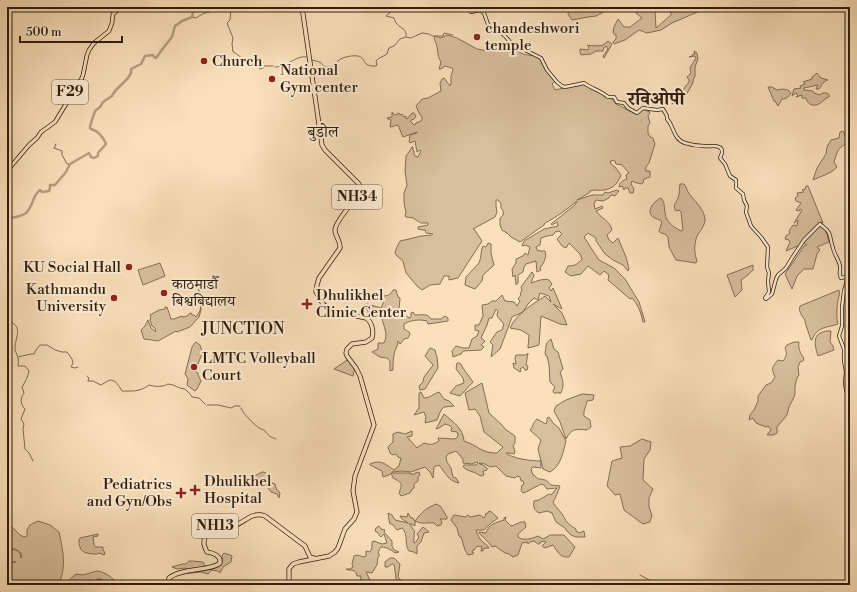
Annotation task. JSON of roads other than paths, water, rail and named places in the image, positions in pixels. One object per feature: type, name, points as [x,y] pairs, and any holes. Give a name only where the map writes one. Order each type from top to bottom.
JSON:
[{"type":"highway","name":"NH34","points":[[287,585],[291,566],[296,563],[329,556],[335,552],[345,529],[354,519],[357,512],[353,491],[355,476],[374,425],[360,376],[347,356],[346,351],[352,344],[368,342],[372,338],[372,324],[367,318],[334,311],[328,308],[323,304],[316,292],[319,278],[340,248],[341,244],[335,230],[337,224],[360,192],[360,188],[322,145],[302,7]]},
{"type":"highway","name":"NH13","points":[[168,585],[169,578],[174,575],[215,566],[220,563],[219,557],[212,552],[208,552],[203,544],[205,536],[209,530],[216,526],[234,526],[255,515],[265,516],[300,542],[312,558],[319,559]]},
{"type":"highway","points":[[306,561],[309,554]]},
{"type":"highway","points":[[93,585],[99,581],[104,585]]},
{"type":"main road","name":"F29","points":[[7,171],[41,132],[55,122],[66,104],[69,93],[81,80],[89,50],[94,43],[109,31],[113,14],[121,7]]},
{"type":"main road","points":[[468,7],[471,12],[480,10],[483,11],[490,30],[500,32],[511,43],[541,58],[547,70],[563,87],[584,83],[602,91],[608,97],[614,97],[617,102],[624,103],[628,108],[637,113],[643,108],[657,110],[663,109],[667,116],[666,119],[678,139],[684,143],[718,147],[722,150],[720,158],[726,165],[730,176],[735,179],[736,188],[743,194],[744,202],[747,206],[746,212],[751,226],[768,247],[767,267],[769,273],[769,292],[765,296],[765,299],[772,294],[778,275],[786,268],[804,240],[820,224],[829,234],[832,248],[840,265],[839,274],[841,278],[850,273]]},
{"type":"main road","points":[[847,276],[842,307],[842,326],[839,336],[844,349],[846,372],[844,383],[846,390],[850,393]]},
{"type":"waterway","points":[[7,219],[26,213],[30,208],[37,192],[40,190],[42,192],[49,191],[50,185],[55,185],[66,172],[70,164],[89,153],[91,157],[94,158],[98,156],[98,153],[106,144],[99,134],[90,128],[95,111],[103,102],[112,96],[128,78],[131,73],[131,69],[141,64],[145,56],[153,55],[156,58],[172,37],[175,26],[192,17],[194,7]]},
{"type":"waterway","points":[[209,12],[212,7]]},
{"type":"waterway","points":[[396,7],[386,16],[394,18],[395,22],[406,31],[406,36]]},
{"type":"waterway","points":[[192,17],[196,18],[202,14],[225,9]]},
{"type":"waterway","points":[[227,9],[231,9],[230,20],[227,23],[233,38],[233,52],[245,61],[256,64],[260,69],[264,66],[273,66]]},
{"type":"waterway","points":[[312,60],[320,62],[324,66],[331,67],[343,58],[358,56],[361,57],[366,64],[376,66],[376,61],[387,54],[389,48],[394,46],[400,39],[406,37],[411,38],[422,33],[432,36],[443,36],[444,33],[453,35]]},
{"type":"waterway","points":[[275,67],[300,57],[307,57]]},
{"type":"waterway","points":[[54,148],[56,145],[55,144]]},
{"type":"waterway","points":[[54,148],[62,151],[62,155],[67,164],[70,164]]},
{"type":"waterway","points":[[7,323],[9,321],[17,327],[15,351],[18,358],[18,366],[25,366],[29,371],[22,387],[24,393],[21,401],[25,409],[21,419],[24,424],[25,449],[33,461]]},
{"type":"waterway","points":[[18,357],[34,354],[40,345],[47,345],[55,350],[67,352],[72,359],[73,363],[71,367],[78,367]]},
{"type":"waterway","points":[[87,376],[89,378],[88,381],[93,381],[101,385],[110,380],[114,381],[122,391],[139,390],[149,385],[164,386],[170,384],[185,389],[192,397],[199,398],[205,404]]},
{"type":"waterway","points":[[207,405],[218,405],[231,408],[240,406]]},
{"type":"waterway","points":[[241,408],[254,424],[264,430],[269,436],[276,439]]},
{"type":"waterway","points":[[640,575],[657,585]]},
{"type":"place","name":"chandeshwori temple","points":[[477,37]]},
{"type":"place","name":"Church","points":[[204,61]]},
{"type":"place","name":"National Gym center","points":[[272,79]]},
{"type":"place","name":"KU Social Hall","points":[[129,267]]},
{"type":"place","name":"काठमाडौँ बिश्वबिद्यालय","points":[[164,293]]},
{"type":"place","name":"Kathmandu University","points":[[114,298]]},
{"type":"place","name":"Dhulikhel Clinic Center","points":[[307,304]]},
{"type":"place","name":"LMTC Volleyball Court","points":[[194,367]]},
{"type":"place","name":"Dhulikhel Hospital","points":[[195,490]]},
{"type":"place","name":"Pediatrics and Gyn/Obs","points":[[181,493]]},
{"type":"district","name":"रविओपी","points":[[656,99]]},
{"type":"district","name":"बुडोल","points":[[323,132]]},
{"type":"district","name":"JUNCTION","points":[[243,329]]}]
